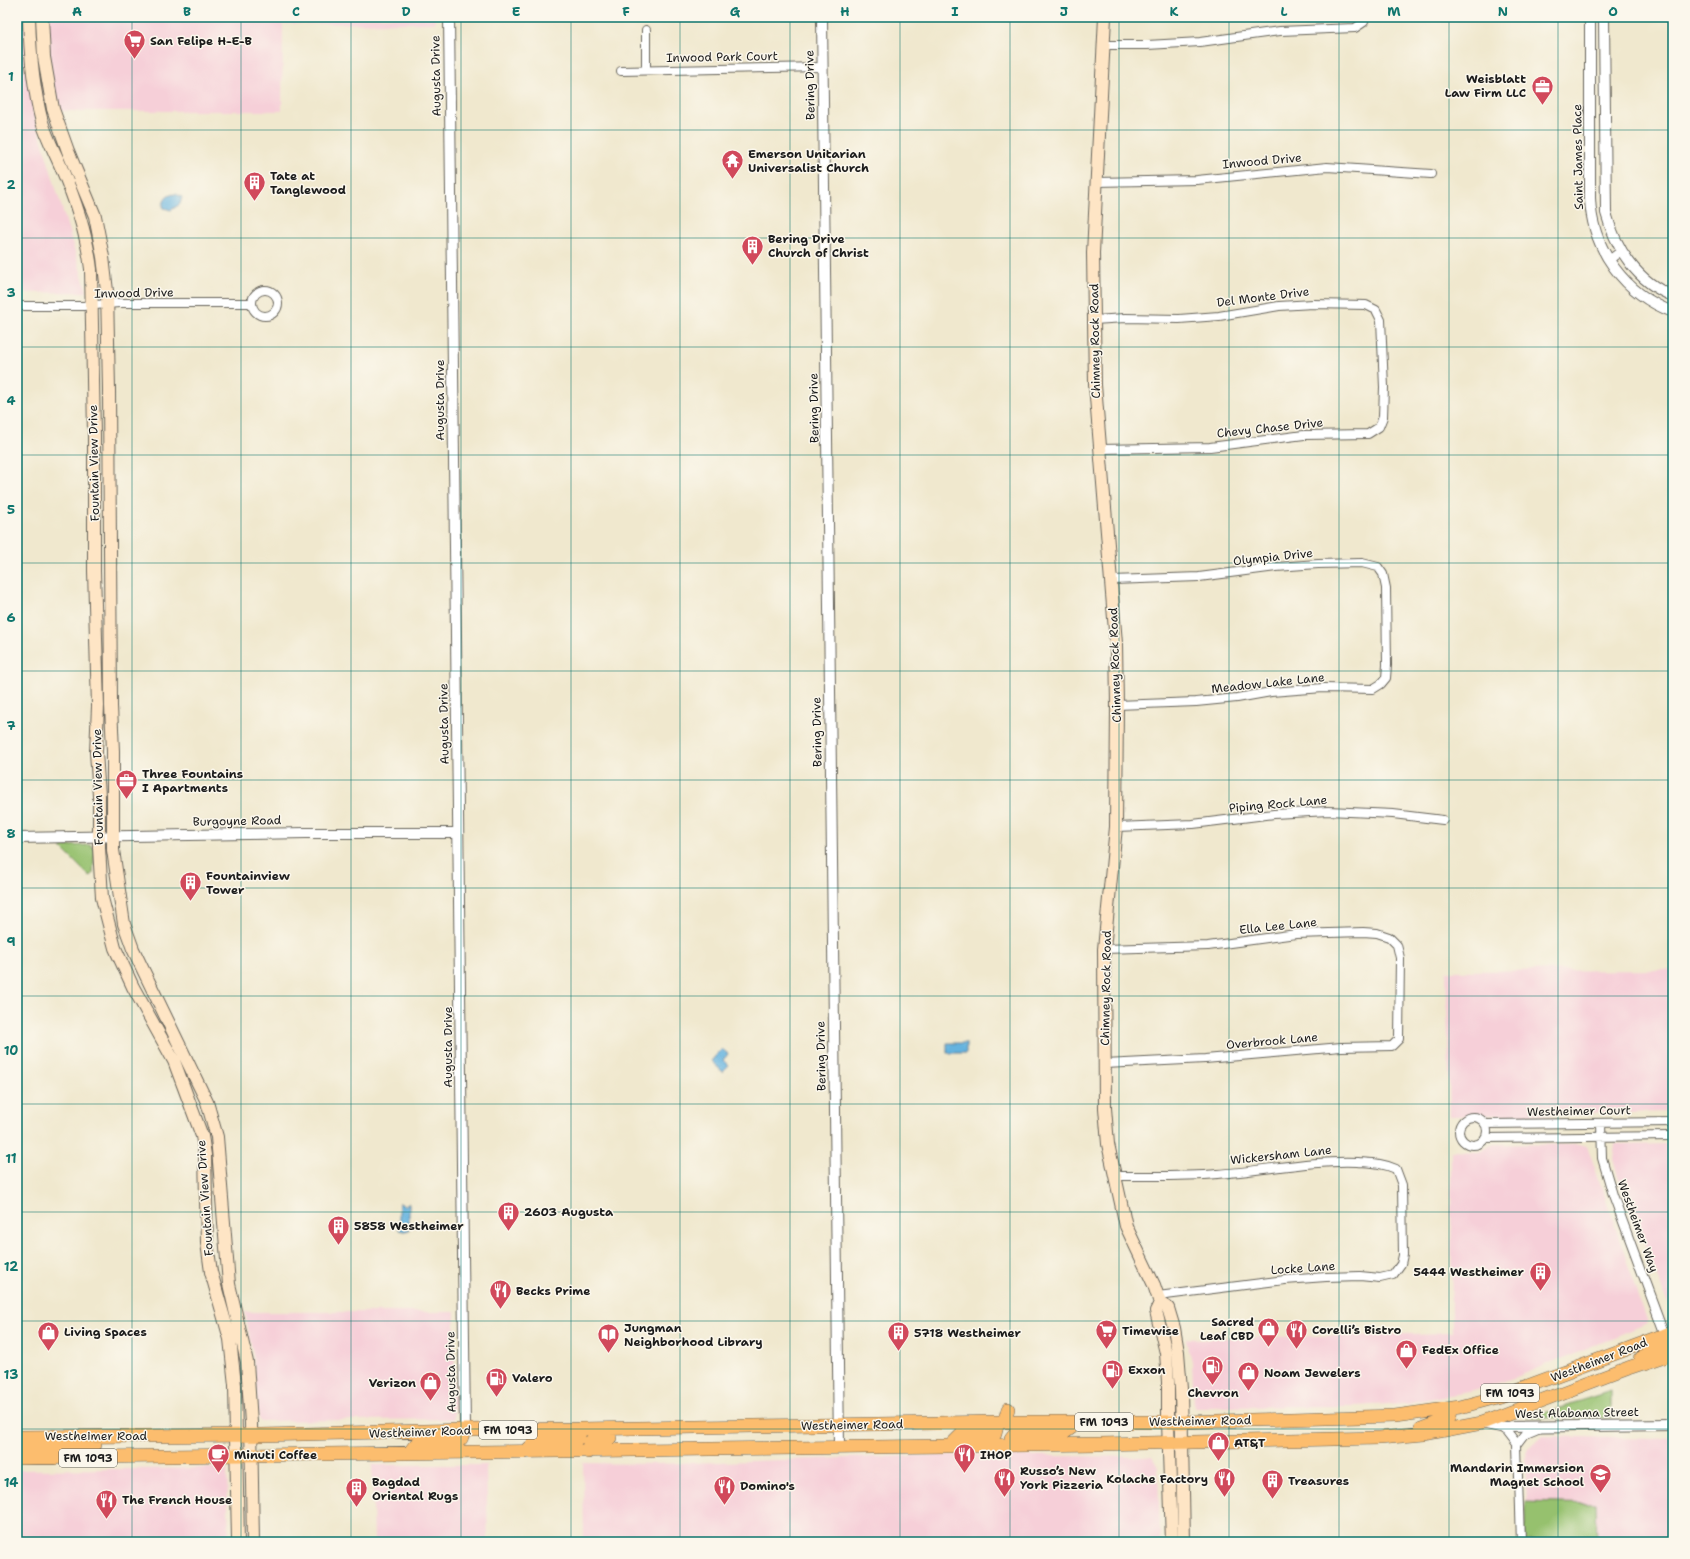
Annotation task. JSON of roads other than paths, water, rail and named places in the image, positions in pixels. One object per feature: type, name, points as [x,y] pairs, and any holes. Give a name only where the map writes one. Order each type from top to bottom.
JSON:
[{"type":"main road","name":"Fountain View Drive","points":[[29,17],[30,46],[35,91],[43,124],[74,200],[88,249],[91,270],[95,525],[94,572],[98,706],[96,752],[102,898],[115,948],[133,987],[174,1061],[202,1136],[205,1155],[207,1243],[214,1287],[230,1339],[235,1385],[238,1542]]},
{"type":"main road","name":"Fountain View Drive","points":[[42,17],[44,57],[53,109],[95,216],[103,257],[107,305],[113,837],[117,887],[124,924],[133,948],[207,1102],[217,1137],[229,1284],[247,1362],[252,1435],[253,1542]]},
{"type":"main road","name":"Chimney Rock Road","points":[[1105,17],[1093,253],[1095,386],[1112,580],[1116,643],[1117,705],[1116,826],[1104,949],[1105,1108],[1106,1130],[1114,1176],[1126,1226],[1159,1299],[1156,1311],[1172,1352],[1182,1422],[1176,1443],[1172,1542]]},
{"type":"main road","points":[[35,91],[49,89]]},
{"type":"main road","points":[[61,168],[73,162]]},
{"type":"main road","points":[[94,435],[109,434]]},
{"type":"main road","points":[[95,525],[109,524]]},
{"type":"main road","points":[[96,616],[111,616]]},
{"type":"main road","points":[[98,706],[111,706]]},
{"type":"main road","points":[[133,987],[149,980]]},
{"type":"main road","points":[[205,1155],[218,1154]]},
{"type":"main road","points":[[214,1287],[229,1284]]},
{"type":"main road","points":[[219,1303],[233,1300]]},
{"type":"main road","points":[[1628,1368],[1666,1344],[1669,1333]]},
{"type":"main road","name":"Westheimer Road","points":[[17,1437],[252,1435],[465,1430],[1001,1422],[1182,1422],[1395,1416],[1450,1409],[1502,1396],[1669,1333]]},
{"type":"main road","name":"Chimney Rock Road","points":[[1172,1352],[1168,1382],[1168,1422],[1176,1443],[1184,1542]]},
{"type":"main road","name":"Westheimer Road","points":[[17,1458],[588,1452],[951,1445],[1176,1443],[1296,1441],[1405,1436],[1482,1423],[1628,1368],[1673,1353]]},
{"type":"main road","points":[[951,1445],[960,1435],[995,1434],[1008,1409]]},
{"type":"main road","points":[[1405,1436],[1445,1420],[1449,1417],[1450,1409]]},
{"type":"main road","points":[[1011,1445],[1011,1438],[1015,1433],[1064,1433],[1079,1422]]},
{"type":"main road","points":[[588,1452],[589,1443],[594,1438],[645,1437],[654,1428]]},
{"type":"main road","points":[[525,1452],[537,1441],[576,1440],[579,1437],[580,1429]]},
{"type":"main road","points":[[409,1453],[416,1444],[457,1442],[461,1439],[465,1430]]},
{"type":"main road","points":[[17,1449],[44,1447],[54,1436]]},
{"type":"main road","points":[[56,1458],[56,1450],[62,1446],[104,1444],[123,1436]]},
{"type":"street","name":"Augusta Drive","points":[[449,17],[465,1430]]},
{"type":"street","name":"Bering Drive","points":[[822,17],[839,1448]]},
{"type":"street","points":[[1104,44],[1147,45],[1200,42],[1280,31],[1355,28],[1364,22],[1365,17]]},
{"type":"street","name":"Saint James Place","points":[[1590,17],[1591,214],[1594,229],[1615,270],[1634,290],[1653,303],[1672,312]]},
{"type":"street","points":[[1604,17],[1606,213],[1611,229],[1621,251],[1632,267],[1654,287],[1672,296]]},
{"type":"street","points":[[646,30],[646,70]]},
{"type":"street","points":[[1590,51],[1604,47]]},
{"type":"street","name":"Inwood Park Court","points":[[621,71],[823,68]]},
{"type":"street","name":"Inwood Drive","points":[[1096,182],[1197,180],[1327,167],[1431,174]]},
{"type":"street","points":[[1609,260],[1621,251]]},
{"type":"street","name":"Inwood Drive","points":[[17,306],[252,303]]},
{"type":"street","name":"Del Monte Drive","points":[[1094,320],[1125,318],[1179,319],[1219,316],[1279,306],[1313,304],[1366,305],[1376,310],[1381,320],[1383,367]]},
{"type":"street","name":"Chevy Chase Drive","points":[[1100,449],[1210,447],[1304,435],[1351,436],[1368,434],[1379,427],[1383,417],[1383,367]]},
{"type":"street","name":"Olympia Drive","points":[[1112,580],[1199,577],[1276,567],[1362,563],[1378,567],[1383,574],[1386,588],[1387,624]]},
{"type":"street","name":"Meadow Lake Lane","points":[[1117,705],[1196,702],[1237,698],[1271,692],[1323,688],[1373,689],[1382,684],[1386,678],[1387,624]]},
{"type":"street","name":"Piping Rock Lane","points":[[1116,826],[1193,824],[1274,814],[1328,811],[1393,814],[1443,820]]},
{"type":"street","name":"Burgoyne Road","points":[[17,838],[458,832]]},
{"type":"street","name":"Ella Lee Lane","points":[[1104,949],[1208,946],[1296,934],[1377,933],[1388,937],[1396,945],[1400,958],[1399,999]]},
{"type":"street","name":"Overbrook Lane","points":[[1105,1064],[1205,1059],[1341,1047],[1392,1046],[1399,1038],[1399,999]]},
{"type":"street","name":"Westheimer Court","points":[[1673,1122],[1485,1124],[1479,1118],[1467,1118],[1461,1123],[1459,1132],[1462,1140],[1470,1145],[1479,1144],[1485,1138],[1673,1136]]},
{"type":"street","name":"Westheimer Way","points":[[1601,1123],[1602,1158],[1613,1195],[1669,1333]]},
{"type":"street","points":[[1485,1124],[1487,1131],[1485,1138]]},
{"type":"street","name":"Wickersham Lane","points":[[1114,1176],[1162,1177],[1218,1174],[1289,1165],[1338,1161],[1386,1164],[1396,1169],[1402,1185],[1403,1221]]},
{"type":"street","name":"Locke Lane","points":[[1159,1299],[1285,1280],[1360,1276],[1380,1278],[1394,1275],[1401,1264],[1403,1255],[1403,1221]]},
{"type":"street","name":"West Alabama Street","points":[[1482,1423],[1500,1427],[1673,1425]]},
{"type":"street","points":[[1500,1427],[1507,1432],[1517,1445],[1520,1542]]},
{"type":"street","points":[[1517,1445],[1526,1433],[1540,1427]]},
{"type":"water","points":[[176,194],[182,197],[180,204],[171,210],[164,208],[163,206],[166,199],[171,195]]},
{"type":"water","points":[[947,1043],[966,1043],[966,1053],[947,1053]]},
{"type":"water","points":[[722,1049],[728,1054],[723,1060],[729,1066],[723,1072],[711,1061]]},
{"type":"water","points":[[399,1203],[404,1206],[409,1203],[409,1230],[399,1230]]},
{"type":"place","name":"San Felipe H-E-B","points":[[134,60]]},
{"type":"place","name":"Weisblatt Law Firm LLC","points":[[1542,106]]},
{"type":"place","name":"Emerson Unitarian Universalist Church","points":[[732,180]]},
{"type":"place","name":"Tate at Tanglewood","points":[[254,202]]},
{"type":"place","name":"Bering Drive Church of Christ","points":[[752,266]]},
{"type":"place","name":"Three Fountains I Apartments","points":[[127,800]]},
{"type":"place","name":"Fountainview Tower","points":[[191,902]]},
{"type":"place","name":"2603 Augusta","points":[[508,1232]]},
{"type":"place","name":"5858 Westheimer","points":[[339,1246]]},
{"type":"place","name":"5444 Westheimer","points":[[1540,1292]]},
{"type":"place","name":"Becks Prime","points":[[501,1310]]},
{"type":"place","name":"Sacred Leaf CBD","points":[[1269,1348]]},
{"type":"place","name":"Timewise","points":[[1107,1350]]},
{"type":"place","name":"Corelli’s Bistro","points":[[1297,1350]]},
{"type":"place","name":"Living Spaces","points":[[48,1352]]},
{"type":"place","name":"5718 Westheimer","points":[[899,1352]]},
{"type":"place","name":"Jungman Neighborhood Library","points":[[609,1354]]},
{"type":"place","name":"FedEx Office","points":[[1406,1370]]},
{"type":"place","name":"Chevron","points":[[1213,1386]]},
{"type":"place","name":"Exxon","points":[[1112,1390]]},
{"type":"place","name":"Noam Jewelers","points":[[1248,1392]]},
{"type":"place","name":"Valero","points":[[496,1398]]},
{"type":"place","name":"Verizon","points":[[431,1402]]},
{"type":"place","name":"AT&T","points":[[1218,1462]]},
{"type":"place","name":"Minuti Coffee","points":[[218,1474]]},
{"type":"place","name":"IHOP","points":[[964,1474]]},
{"type":"place","name":"Mandarin Immersion Magnet School","points":[[1600,1494]]},
{"type":"place","name":"Russo’s New York Pizzeria","points":[[1004,1498]]},
{"type":"place","name":"Kolache Factory","points":[[1224,1498]]},
{"type":"place","name":"Treasures","points":[[1272,1500]]},
{"type":"place","name":"Domino's","points":[[725,1506]]},
{"type":"place","name":"Bagdad Oriental Rugs","points":[[356,1508]]},
{"type":"place","name":"The French House","points":[[107,1520]]}]
